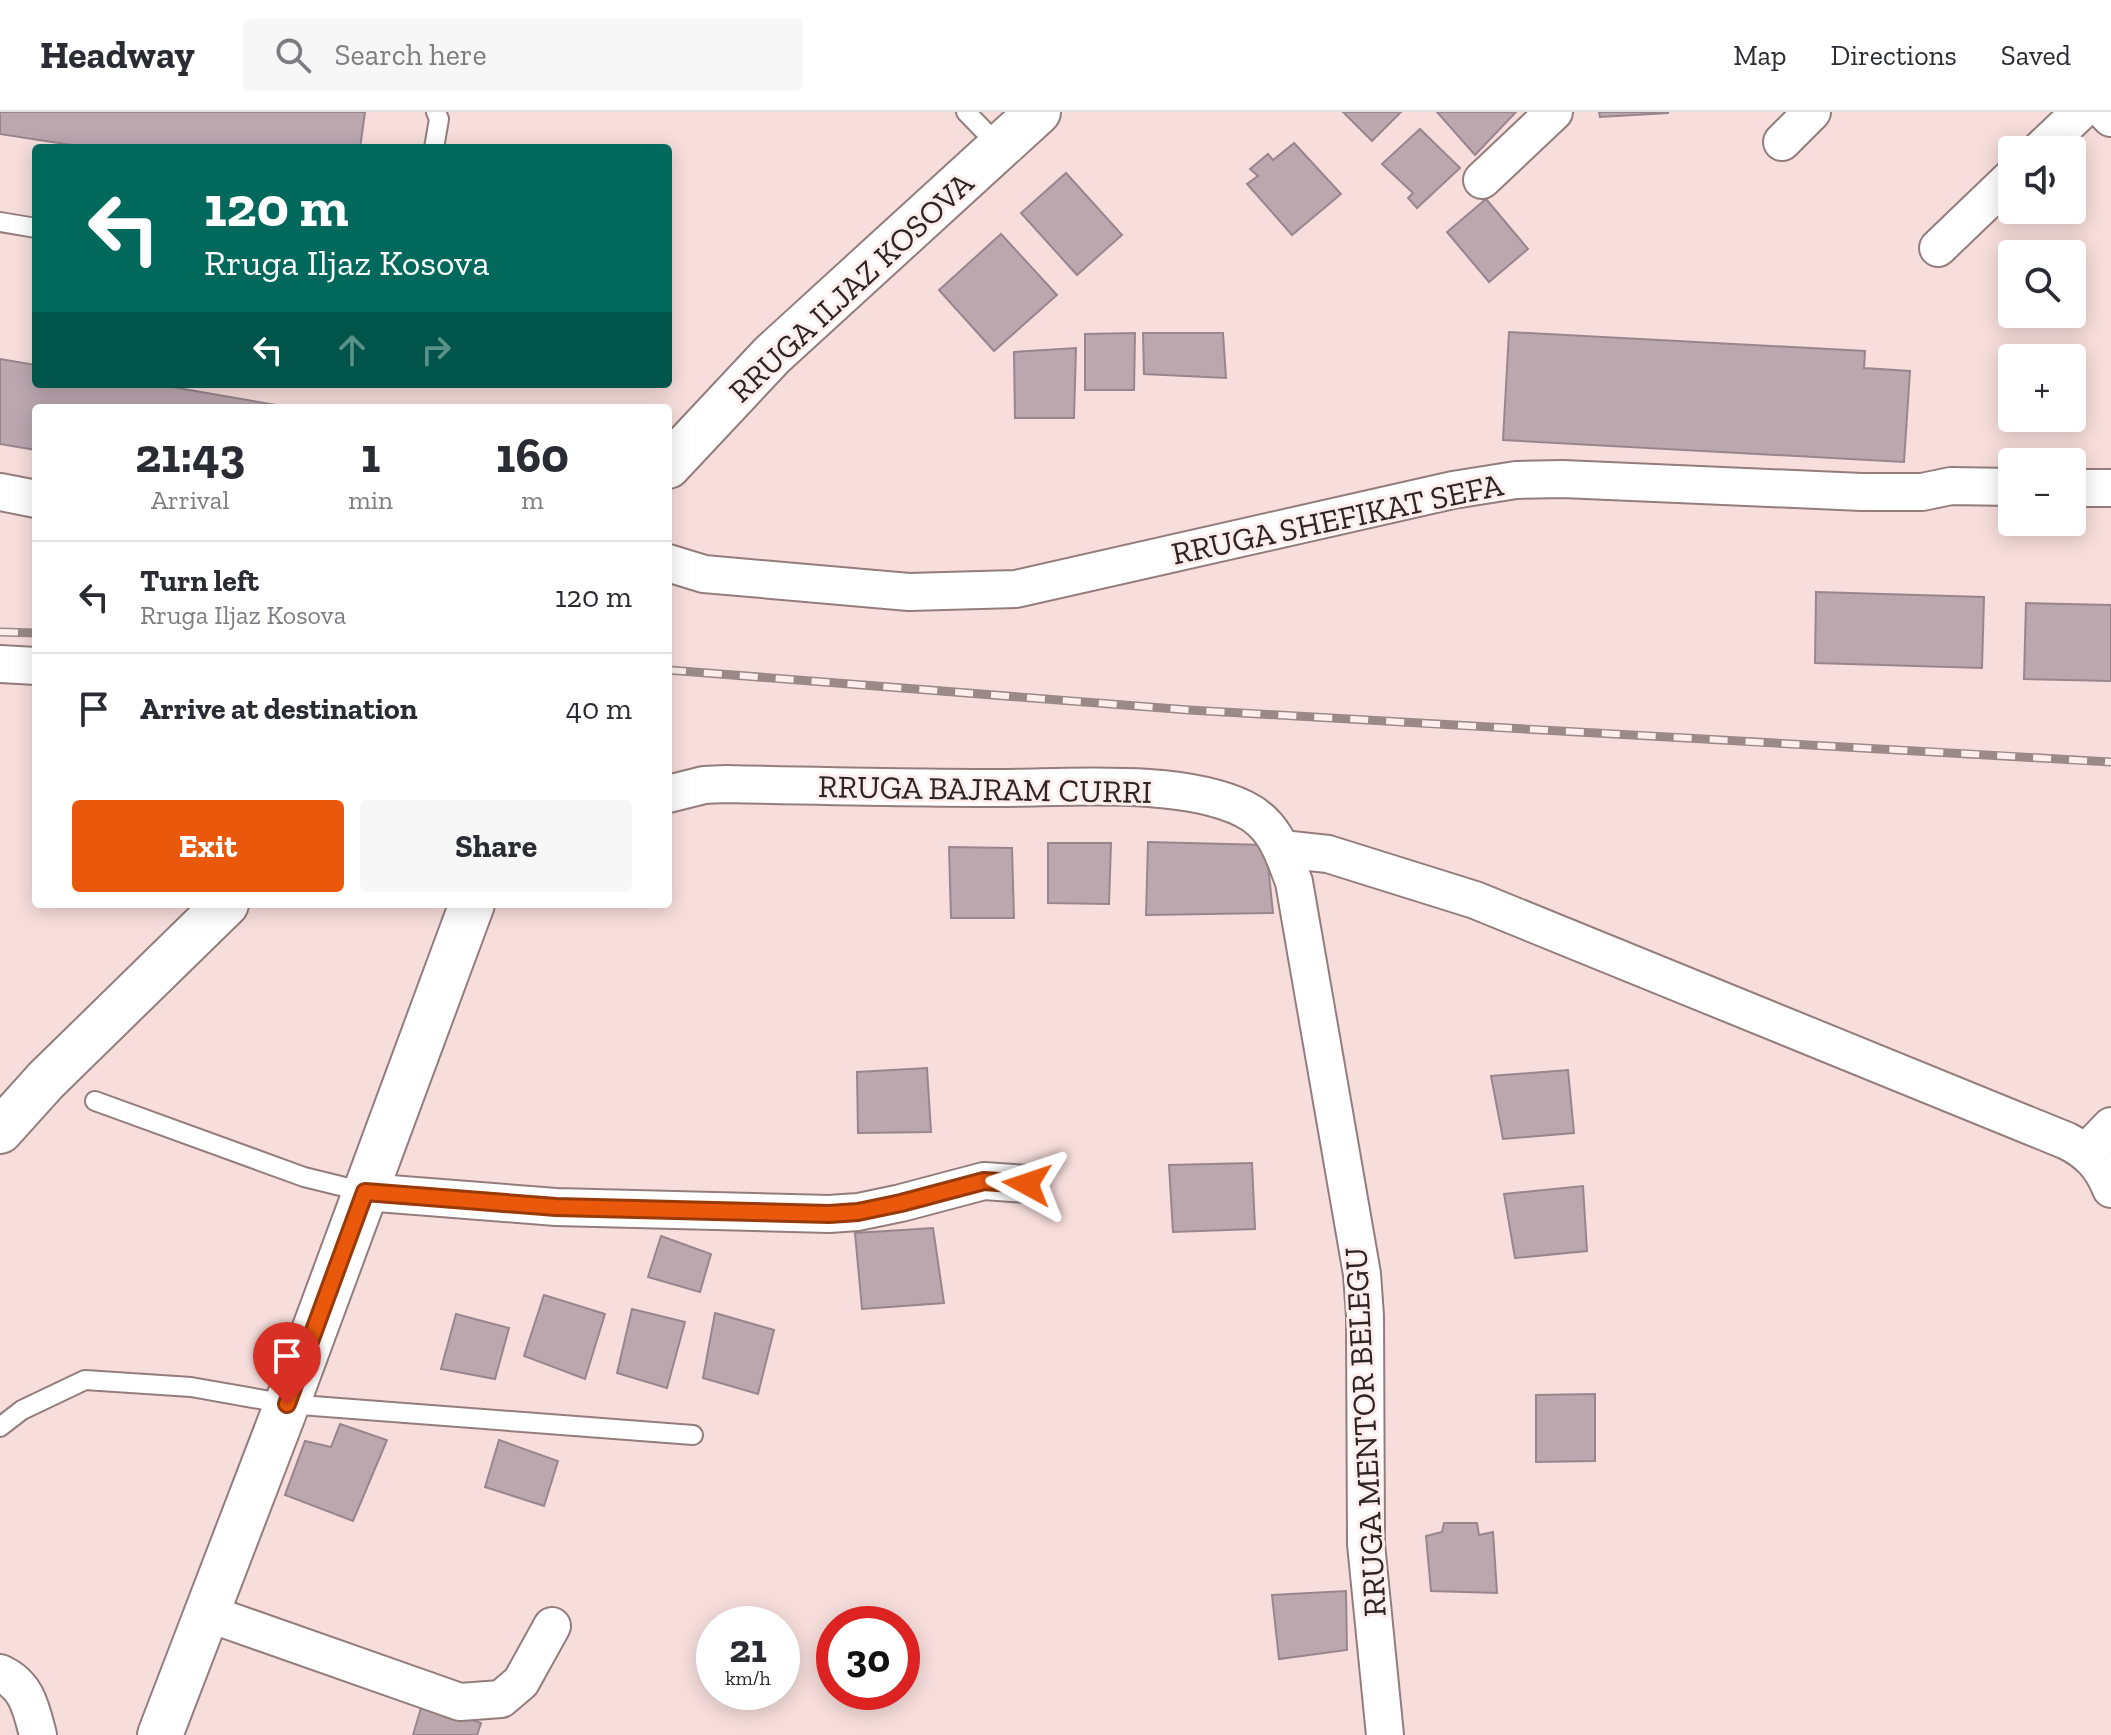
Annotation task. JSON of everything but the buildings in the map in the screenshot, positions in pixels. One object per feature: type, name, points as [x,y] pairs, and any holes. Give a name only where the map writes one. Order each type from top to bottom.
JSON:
[{"type":"street","name":"RRUGA ILJAZ KOSOVA","points":[[672,462],[772,355],[1038,112]]},
{"type":"street","points":[[1482,180],[1554,112]]},
{"type":"street","points":[[1782,142],[1812,112]]},
{"type":"street","points":[[2055,136],[2080,112]]},
{"type":"street","points":[[2105,112],[2111,118]]},
{"type":"street","points":[[1938,248],[1998,190]]},
{"type":"street","name":"RRUGA SHEFIKAT SEFA","points":[[672,564],[704,574],[909,592],[1016,589],[1453,490],[1516,480],[1563,479],[1862,492],[1922,492],[1951,486],[1998,487]]},
{"type":"street","points":[[2086,488],[2111,488]]},
{"type":"street","points":[[0,492],[32,498]]},
{"type":"street","points":[[0,664],[32,666]]},
{"type":"street","name":"RRUGA BAJRAM CURRI","points":[[672,793],[704,785],[726,784],[1138,789],[1197,794],[1244,809],[1273,833],[1282,849]]},
{"type":"street","points":[[1282,849],[1328,854],[1475,900],[2099,1138],[2111,1189]]},
{"type":"street","name":"RRUGA MENTOR BELEGU","points":[[1282,849],[1294,882],[1362,1274],[1366,1544],[1385,1735]]},
{"type":"street","points":[[0,1131],[46,1080],[222,908]]},
{"type":"street","points":[[160,1735],[287,1404],[471,908]]},
{"type":"street","points":[[365,1192],[556,1207],[829,1214],[858,1212],[901,1203],[984,1181],[1027,1184]]},
{"type":"street","points":[[207,1613],[460,1702],[501,1699],[521,1682],[552,1626]]},
{"type":"street","points":[[0,1673],[14,1679],[28,1698],[38,1735]]},
{"type":"lane","points":[[435,144],[439,119],[436,112]]},
{"type":"lane","points":[[966,112],[1000,147]]},
{"type":"lane","points":[[0,222],[32,227]]},
{"type":"lane","points":[[95,1101],[304,1177],[365,1192]]},
{"type":"lane","points":[[0,1427],[22,1410],[85,1380],[191,1387],[287,1404],[693,1435]]},
{"type":"railway","points":[[0,632],[32,633]]},
{"type":"railway","points":[[672,670],[1189,710],[2111,762]]},
{"type":"route","points":[[287,1404],[365,1192],[556,1207],[829,1214],[858,1212],[901,1203],[984,1181],[1027,1184]]}]
